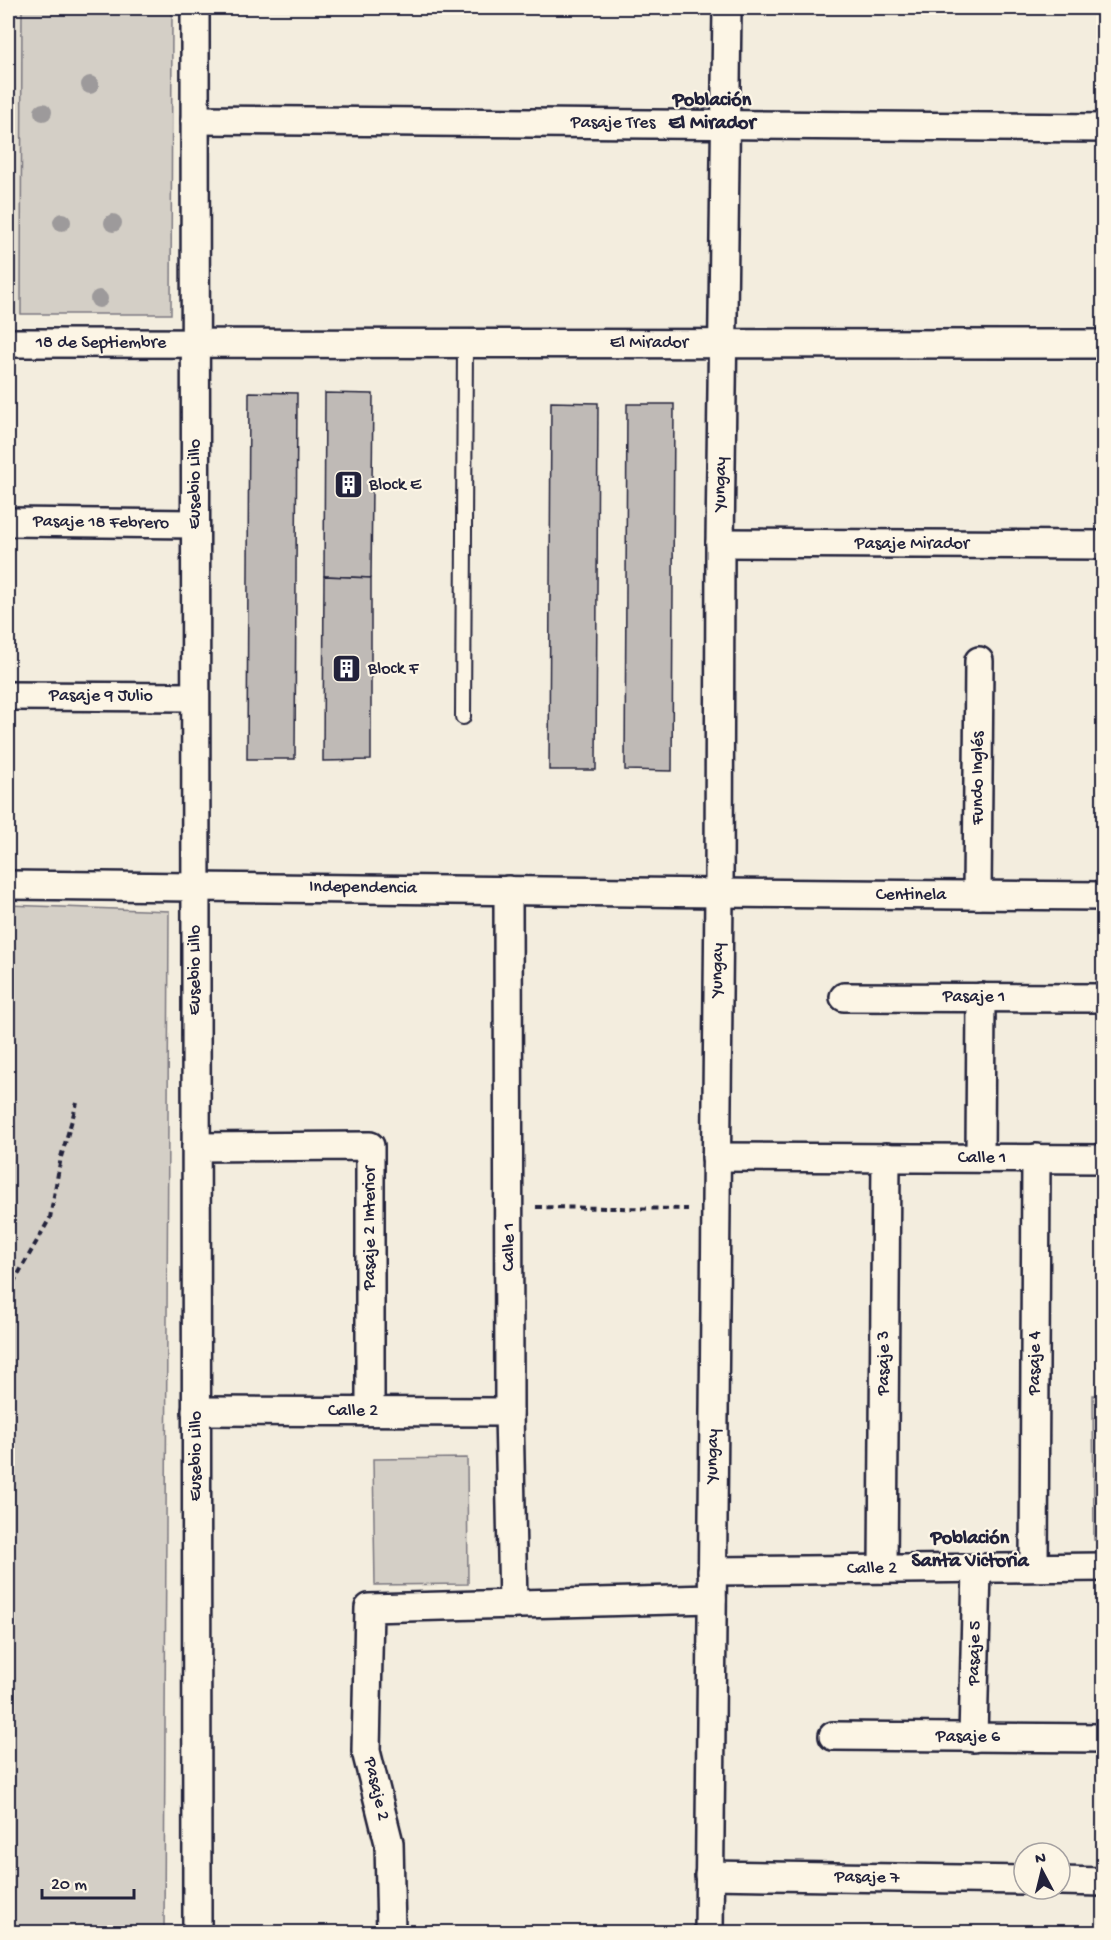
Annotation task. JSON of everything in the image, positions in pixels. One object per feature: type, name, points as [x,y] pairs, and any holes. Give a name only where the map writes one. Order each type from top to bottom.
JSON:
[{"type":"street","name":"Eusebio Lillo","points":[[195,8],[197,1932]]},
{"type":"street","name":"Yungay","points":[[709,1932],[720,543],[727,8]]},
{"type":"street","name":"Pasaje Tres","points":[[195,120],[1104,128]]},
{"type":"street","name":"18 de Septiembre","points":[[8,343],[195,343]]},
{"type":"street","name":"El Mirador","points":[[195,343],[1104,344]]},
{"type":"street","name":"Pasaje 18 Febrero","points":[[8,522],[195,524]]},
{"type":"street","name":"Pasaje Mirador","points":[[720,543],[1104,545]]},
{"type":"street","name":"Fundo Inglés","points":[[977,895],[979,661]]},
{"type":"street","name":"Pasaje 9 Julio","points":[[8,696],[195,697]]},
{"type":"street","name":"Independencia","points":[[8,885],[719,893]]},
{"type":"street","name":"Calle 1","points":[[508,890],[509,1412],[513,1604]]},
{"type":"street","name":"Centinela","points":[[719,893],[1104,896]]},
{"type":"street","name":"Pasaje 1","points":[[843,997],[1104,998]]},
{"type":"street","points":[[980,1158],[981,997]]},
{"type":"street","name":"Pasaje 2 Interior","points":[[196,1147],[370,1146],[370,1412]]},
{"type":"street","name":"Calle 1","points":[[716,1157],[1104,1159]]},
{"type":"street","name":"Pasaje 3","points":[[883,1569],[886,1157]]},
{"type":"street","name":"Pasaje 4","points":[[1034,1568],[1036,1158]]},
{"type":"street","name":"Calle 2","points":[[196,1411],[509,1412]]},
{"type":"street","name":"Calle 2","points":[[712,1571],[1104,1567]]},
{"type":"street","name":"Pasaje 5","points":[[973,1738],[976,1568]]},
{"type":"street","points":[[513,1604],[712,1599]]},
{"type":"street","name":"Pasaje 2","points":[[391,1932],[389,1844],[366,1751],[369,1608],[513,1604]]},
{"type":"street","name":"Pasaje 6","points":[[833,1736],[1104,1738]]},
{"type":"street","name":"Pasaje 7","points":[[709,1875],[1012,1880]]},
{"type":"street","points":[[1072,1881],[1104,1882]]},
{"type":"lane","points":[[463,717],[465,343]]},
{"type":"path","points":[[8,1292],[50,1218],[61,1157],[77,1103]]},
{"type":"path","points":[[509,1207],[715,1209]]},
{"type":"shaded area","points":[[8,8],[22,8],[21,314],[8,314]]},
{"type":"shaded area","points":[[22,8],[172,8],[171,314],[21,314]]},
{"type":"shaded area","points":[[8,905],[169,911],[164,1932],[8,1932]]},
{"type":"shaded area","points":[[1093,1395],[1103,1395],[1103,1540],[1094,1540]]},
{"type":"shaded area","points":[[467,1458],[468,1584],[375,1585],[373,1459]]},
{"type":"building","points":[[249,392],[297,393],[295,759],[247,759]]},
{"type":"building","name":"Block E","points":[[325,393],[373,394],[371,578],[324,576]]},
{"type":"building","points":[[551,402],[598,403],[596,770],[549,770]]},
{"type":"building","points":[[627,404],[674,404],[672,771],[625,770]]},
{"type":"building","name":"Block F","points":[[324,576],[371,578],[371,760],[323,761]]},
{"type":"place","name":"Block E","points":[[348,485]]},
{"type":"place","name":"Block F","points":[[347,669]]},
{"type":"district","name":"Población El Mirador","points":[[712,112]]},
{"type":"district","name":"Población Santa Victoria","points":[[970,1550]]}]
